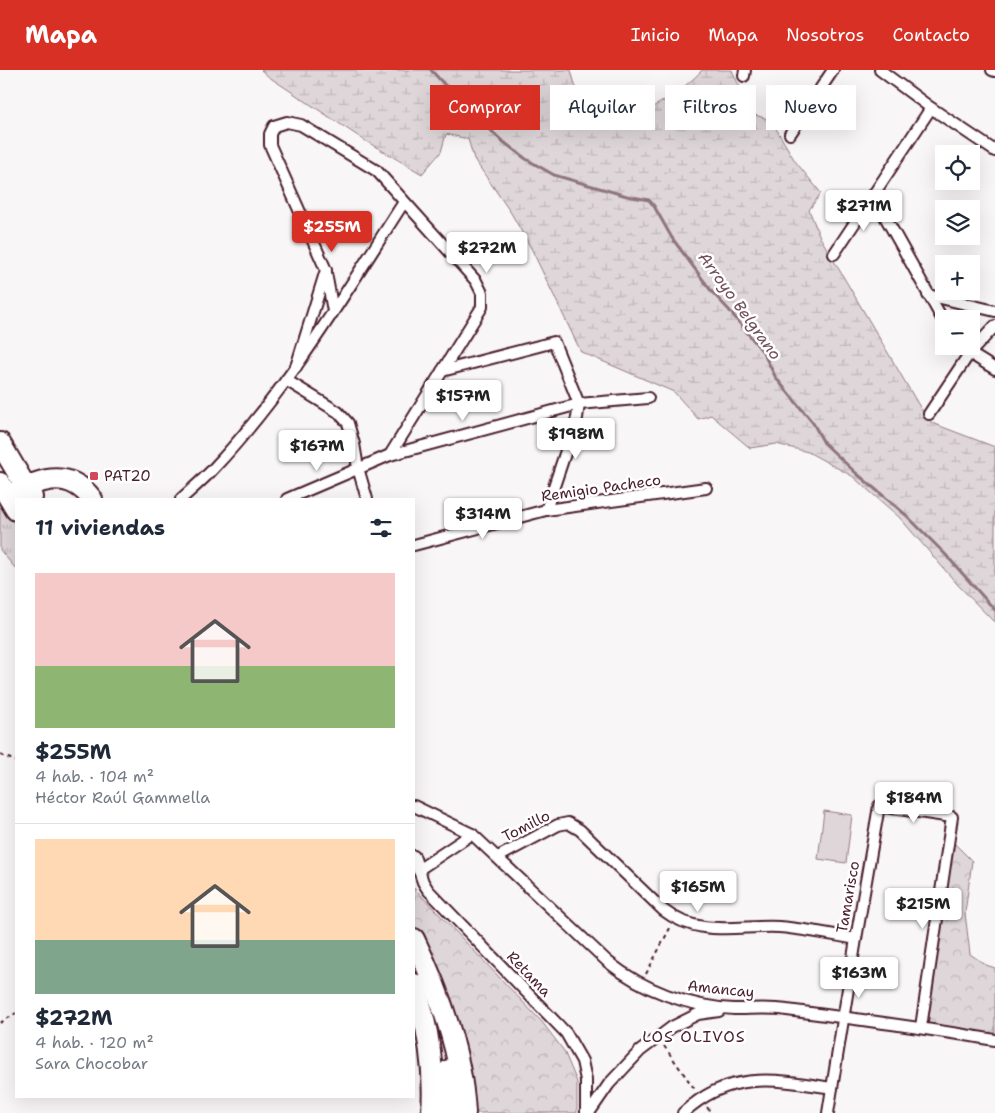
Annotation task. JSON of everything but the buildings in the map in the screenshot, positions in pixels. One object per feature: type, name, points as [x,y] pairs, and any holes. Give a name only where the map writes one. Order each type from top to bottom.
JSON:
[{"type":"highway","points":[[0,443],[16,495],[38,481],[50,479],[73,482],[91,498]]},
{"type":"highway","points":[[415,941],[436,993],[452,1040],[460,1075],[465,1113]]},
{"type":"highway","points":[[415,988],[428,1034],[432,1078],[432,1113]]},
{"type":"highway","points":[[436,993],[447,1046],[449,1113]]},
{"type":"highway","points":[[421,1113],[430,1053]]},
{"type":"street","points":[[790,134],[833,70]]},
{"type":"street","points":[[880,70],[931,108],[995,151]]},
{"type":"street","points":[[834,254],[931,108]]},
{"type":"street","points":[[333,311],[326,270],[270,145],[270,134],[274,126],[287,122],[301,125],[377,171],[476,281],[482,293],[482,307],[390,455]]},
{"type":"street","points":[[873,195],[937,310]]},
{"type":"street","points":[[181,498],[214,468],[261,414],[296,367],[404,202]]},
{"type":"street","points":[[296,367],[326,270]]},
{"type":"street","points":[[928,295],[995,311]]},
{"type":"street","points":[[980,342],[995,326]]},
{"type":"street","points":[[442,371],[554,342],[579,404],[577,418],[546,510]]},
{"type":"street","points":[[929,414],[968,355]]},
{"type":"street","points":[[971,355],[995,369]]},
{"type":"street","points":[[286,380],[338,412],[348,423],[367,498]]},
{"type":"street","points":[[289,498],[390,455],[579,404],[648,398]]},
{"type":"street","name":"Remigio Pacheco","points":[[415,545],[546,510],[706,488]]},
{"type":"street","name":"Amancay","points":[[415,806],[472,834],[623,974],[679,1000],[733,1009],[776,1008],[921,1027],[995,1040]]},
{"type":"street","name":"Tamarisco","points":[[828,1113],[880,806],[952,817],[921,1027]]},
{"type":"street","name":"Tomillo","points":[[498,857],[558,825],[568,823],[580,830],[674,919]]},
{"type":"street","points":[[418,870],[472,834]]},
{"type":"street","name":"Retama","points":[[415,860],[428,890],[566,1034],[582,1061],[586,1080],[588,1113]]},
{"type":"street","points":[[674,919],[710,929],[761,926],[800,928],[856,939]]},
{"type":"street","points":[[588,1113],[609,1084],[640,1051],[658,1038],[698,1014],[733,1009]]},
{"type":"street","points":[[683,1113],[701,1098],[726,1085],[763,1080],[783,1080],[832,1088]]},
{"type":"path","points":[[0,755],[15,761]]},
{"type":"path","points":[[641,984],[674,919]]},
{"type":"path","points":[[0,1023],[15,1014]]},
{"type":"path","points":[[658,1038],[711,1113]]},
{"type":"green space","points":[[261,70],[571,70],[575,85],[550,85],[550,130],[655,130],[655,106],[665,100],[665,130],[756,130],[756,115],[766,118],[766,130],[777,130],[795,161],[821,193],[809,210],[820,237],[921,409],[932,423],[995,447],[995,623],[958,585],[899,517],[852,476],[808,452],[776,444],[750,448],[711,415],[698,419],[674,392],[581,352],[531,248],[511,213],[474,159],[468,139],[446,134],[441,152],[422,174],[364,140]]},
{"type":"green space","points":[[702,70],[732,70],[739,85],[686,85]]},
{"type":"green space","points":[[0,496],[15,499],[15,568],[0,550]]},
{"type":"green space","points":[[824,811],[852,815],[846,863],[818,859]]},
{"type":"green space","points":[[949,838],[972,861],[965,913],[970,954],[986,965],[995,968],[995,1040],[921,1027]]},
{"type":"green space","points":[[415,889],[542,1022],[564,1051],[577,1082],[577,1113],[472,1113],[467,1055],[425,945],[415,927]]},
{"type":"waterway","name":"Arroyo Belgrano","points":[[431,70],[501,140],[526,159],[554,175],[627,196],[649,200],[672,238],[712,292],[763,352],[776,378],[813,423],[824,443],[906,515],[945,554],[995,610]]},
{"type":"place","name":"PAT20","points":[[94,476]]},
{"type":"district","name":"LOS OLIVOS","points":[[694,1036]]}]
